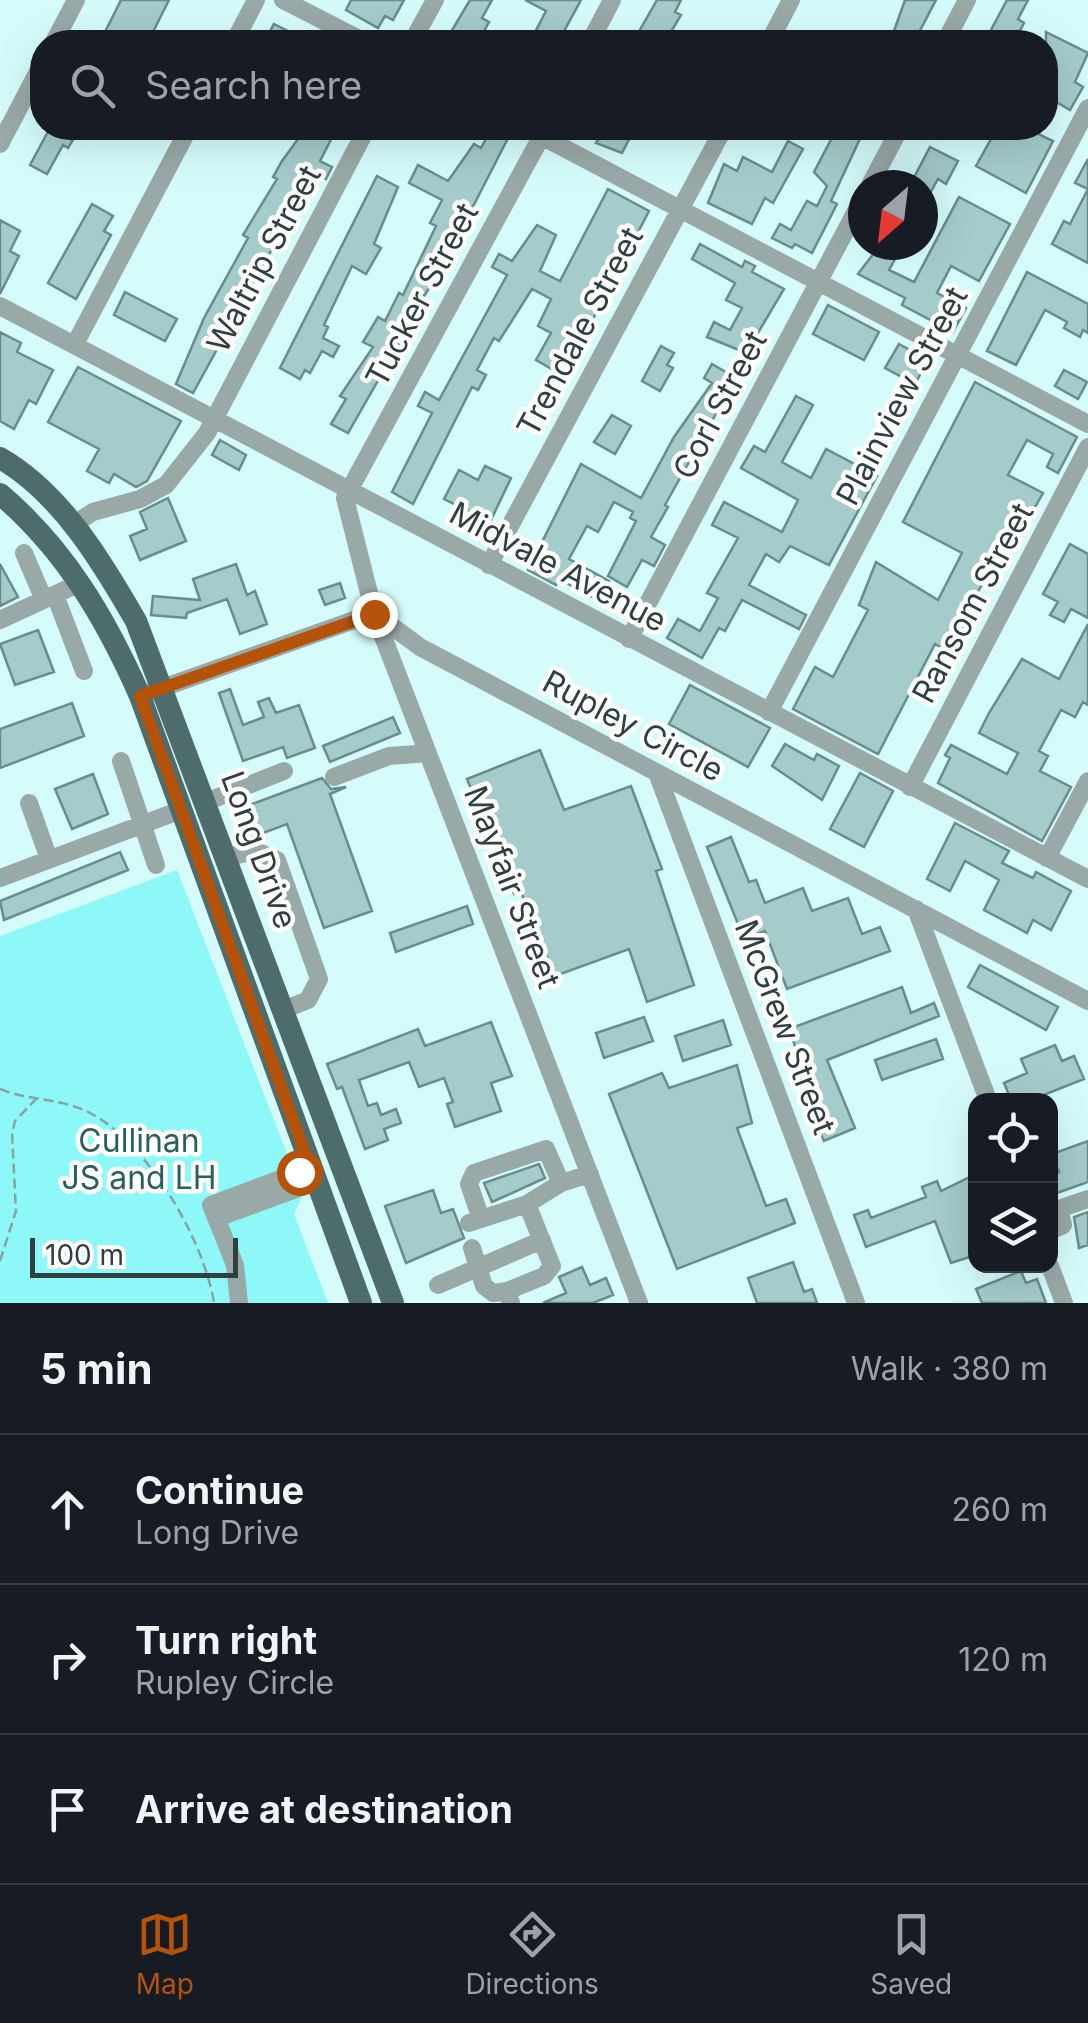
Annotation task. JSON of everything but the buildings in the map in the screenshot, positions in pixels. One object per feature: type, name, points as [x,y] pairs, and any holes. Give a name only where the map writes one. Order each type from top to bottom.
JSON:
[{"type":"main road","name":"Long Drive","points":[[0,458],[69,521],[104,565],[136,621],[393,1303]]},
{"type":"main road","name":"Long Drive","points":[[0,494],[44,536],[80,583],[116,641],[140,696],[361,1303]]},
{"type":"main road","points":[[44,536],[69,521]]},
{"type":"main road","points":[[199,859],[227,857]]},
{"type":"main road","points":[[256,1019],[284,1010]]},
{"type":"main road","points":[[314,1178],[342,1165]]},
{"type":"street","points":[[60,30],[76,0]]},
{"type":"street","points":[[240,30],[256,0]]},
{"type":"street","points":[[283,0],[341,30]]},
{"type":"street","points":[[419,30],[435,0]]},
{"type":"street","points":[[596,30],[612,0]]},
{"type":"street","points":[[775,30],[791,0]]},
{"type":"street","points":[[952,30],[968,0]]},
{"type":"street","points":[[0,144],[30,87]]},
{"type":"street","name":"Plainview Street","points":[[769,712],[1088,108]]},
{"type":"street","points":[[75,344],[183,140]]},
{"type":"street","name":"Waltrip Street","points":[[69,521],[140,499],[166,485],[207,433],[361,140]]},
{"type":"street","name":"Tucker Street","points":[[348,489],[533,140]]},
{"type":"street","points":[[555,140],[679,211],[1088,424]]},
{"type":"street","name":"Trendale Street","points":[[490,565],[717,140]]},
{"type":"street","points":[[878,170],[894,140]]},
{"type":"street","name":"Corl Street","points":[[629,639],[848,227]]},
{"type":"street","name":"Midvale Avenue","points":[[0,306],[1088,880]]},
{"type":"street","name":"Ransom Street","points":[[910,787],[1088,448]]},
{"type":"street","name":"Mayfair Street","points":[[348,489],[345,498],[374,614],[637,1302]]},
{"type":"street","points":[[24,553],[84,671]]},
{"type":"street","points":[[0,620],[80,583]]},
{"type":"street","points":[[140,696],[374,614]]},
{"type":"street","name":"Rupley Circle","points":[[374,614],[420,647],[1088,1001]]},
{"type":"street","points":[[334,778],[389,756],[428,753]]},
{"type":"street","points":[[121,761],[156,866]]},
{"type":"street","points":[[206,802],[284,771]]},
{"type":"street","name":"McGrew Street","points":[[658,773],[856,1303]]},
{"type":"street","points":[[1047,858],[1088,781]]},
{"type":"street","points":[[29,803],[50,859]]},
{"type":"street","points":[[0,878],[181,810]]},
{"type":"street","points":[[227,857],[256,851],[276,860],[318,978],[308,1000],[284,1010]]},
{"type":"street","points":[[916,910],[985,1093]]},
{"type":"street","points":[[561,1183],[546,1150],[474,1172],[469,1184],[475,1221],[527,1204],[561,1183],[590,1174]]},
{"type":"street","points":[[238,1303],[234,1265],[217,1218],[304,1186],[314,1178]]},
{"type":"street","points":[[1058,1209],[1088,1199]]},
{"type":"street","points":[[472,1248],[484,1286],[493,1293],[509,1297],[544,1276],[552,1266],[527,1204]]},
{"type":"street","points":[[438,1285],[542,1240]]},
{"type":"street","points":[[1053,1273],[1064,1303]]},
{"type":"path","points":[[0,1089],[93,1114],[150,1166],[180,1210],[214,1303]]},
{"type":"path","points":[[0,1261],[16,1211],[12,1133],[15,1122],[36,1098]]},
{"type":"green space","name":"Cullinan JS and LH","points":[[177,870],[303,1195],[294,1214],[328,1303],[0,1303],[0,936]]},
{"type":"route","points":[[299,1172],[314,1178],[140,696],[374,614]]}]
